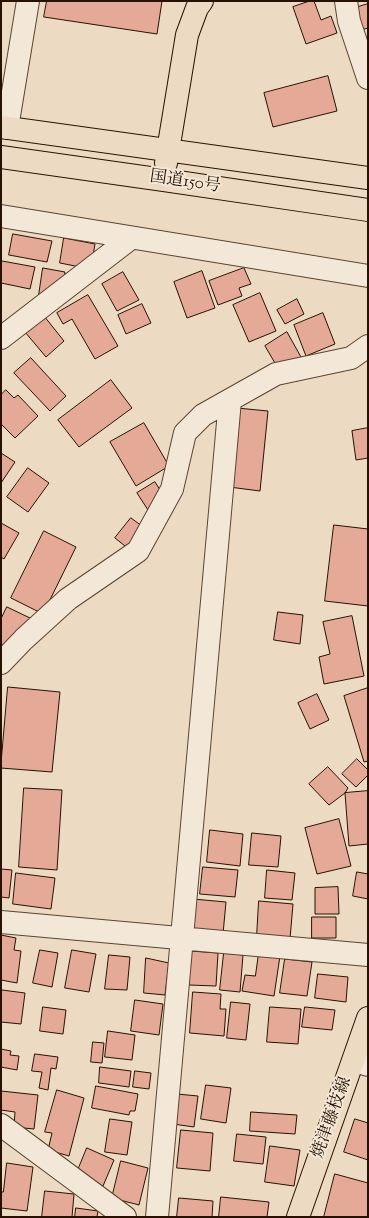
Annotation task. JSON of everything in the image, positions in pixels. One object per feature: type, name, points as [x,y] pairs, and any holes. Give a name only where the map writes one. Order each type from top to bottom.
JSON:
[{"type":"main road","points":[[164,180],[187,35],[197,8],[202,1]]},
{"type":"main road","name":"国道150号","points":[[4,127],[368,178]]},
{"type":"main road","name":"国道150号","points":[[1,160],[164,180],[368,210]]},
{"type":"main road","name":"焼津藤枝線","points":[[298,1217],[361,1063],[368,1018]]},
{"type":"street","points":[[4,127],[28,1]]},
{"type":"street","points":[[346,1],[350,21],[368,78]]},
{"type":"street","points":[[1,216],[368,276]]},
{"type":"street","points":[[1,338],[131,238]]},
{"type":"street","points":[[1,663],[68,599],[138,551],[172,489],[185,433],[203,415],[276,374],[351,358],[368,346]]},
{"type":"street","points":[[157,1217],[230,400]]},
{"type":"street","points":[[1,922],[368,955]]},
{"type":"street","points":[[1,1125],[124,1217]]},
{"type":"building","points":[[47,1],[162,1],[157,34],[44,17]]},
{"type":"building","points":[[314,1],[321,20],[331,16],[337,33],[306,44],[293,7]]},
{"type":"building","points":[[368,4],[368,28],[361,30],[355,8]]},
{"type":"building","points":[[328,76],[337,111],[273,127],[264,93]]},
{"type":"building","points":[[13,234],[52,241],[47,262],[9,255]]},
{"type":"building","points":[[64,238],[95,244],[92,262],[85,268],[60,263]]},
{"type":"building","points":[[2,261],[35,267],[30,289],[1,283]]},
{"type":"building","points":[[43,268],[65,272],[61,298],[39,295]]},
{"type":"building","points":[[244,268],[251,284],[239,288],[242,296],[218,305],[209,281]]},
{"type":"building","points":[[202,271],[215,308],[187,318],[174,282]]},
{"type":"building","points":[[123,272],[139,300],[117,311],[102,284]]},
{"type":"building","points":[[260,293],[276,331],[249,342],[233,305]]},
{"type":"building","points":[[88,295],[118,346],[95,359],[72,319],[63,324],[57,313]]},
{"type":"building","points":[[297,299],[304,314],[285,324],[277,310]]},
{"type":"building","points":[[142,304],[151,323],[126,334],[118,315]]},
{"type":"building","points":[[323,313],[335,344],[306,356],[294,325]]},
{"type":"building","points":[[44,316],[64,341],[46,357],[25,332]]},
{"type":"building","points":[[287,332],[301,357],[279,370],[265,346]]},
{"type":"building","points":[[31,358],[66,396],[50,411],[14,373]]},
{"type":"building","points":[[111,380],[132,408],[79,447],[58,420]]},
{"type":"building","points":[[6,390],[14,398],[18,395],[38,416],[15,438],[1,424],[1,395]]},
{"type":"building","points":[[237,408],[268,411],[260,491],[229,487]]},
{"type":"building","points":[[144,423],[169,466],[136,486],[110,442]]},
{"type":"building","points":[[368,428],[368,458],[356,460],[352,431]]},
{"type":"building","points":[[1,453],[15,462],[1,483]]},
{"type":"building","points":[[28,468],[49,483],[28,512],[7,497]]},
{"type":"building","points":[[155,482],[166,499],[148,510],[137,493]]},
{"type":"building","points":[[131,518],[146,529],[130,550],[115,538]]},
{"type":"building","points":[[1,523],[19,533],[4,559],[1,557]]},
{"type":"building","points":[[334,525],[368,529],[368,606],[325,601]]},
{"type":"building","points":[[44,531],[76,547],[43,614],[11,598]]},
{"type":"building","points":[[7,607],[30,618],[14,650],[1,644],[1,619]]},
{"type":"building","points":[[278,612],[303,615],[300,644],[274,640]]},
{"type":"building","points":[[352,616],[364,676],[324,684],[319,657],[330,654],[323,622]]},
{"type":"building","points":[[8,687],[60,692],[52,772],[1,768]]},
{"type":"building","points":[[368,688],[368,761],[364,762],[344,696]]},
{"type":"building","points":[[317,694],[329,720],[310,729],[298,703]]},
{"type":"building","points":[[357,759],[368,770],[368,775],[356,787],[342,774]]},
{"type":"building","points":[[328,767],[348,788],[345,793],[329,805],[309,784]]},
{"type":"building","points":[[24,788],[62,790],[57,870],[19,867]]},
{"type":"building","points":[[368,791],[368,844],[349,846],[345,793]]},
{"type":"building","points":[[339,819],[351,866],[317,874],[305,828]]},
{"type":"building","points":[[210,830],[243,834],[240,866],[207,862]]},
{"type":"building","points":[[252,833],[281,836],[278,867],[249,865]]},
{"type":"building","points":[[203,867],[238,870],[235,897],[200,894]]},
{"type":"building","points":[[1,869],[12,870],[9,898],[1,897]]},
{"type":"building","points":[[267,870],[295,873],[292,900],[265,898]]},
{"type":"building","points":[[357,872],[368,874],[368,899],[353,896]]},
{"type":"building","points":[[16,873],[55,878],[51,909],[13,904]]},
{"type":"building","points":[[338,887],[339,914],[315,914],[315,888]]},
{"type":"building","points":[[193,899],[226,902],[223,934],[190,931]]},
{"type":"building","points":[[259,901],[293,904],[290,939],[257,936]]},
{"type":"building","points":[[312,917],[336,917],[336,938],[312,938]]},
{"type":"building","points":[[1,935],[16,938],[14,950],[21,951],[17,983],[1,980]]},
{"type":"building","points":[[40,950],[58,953],[52,987],[33,983]]},
{"type":"building","points":[[72,950],[96,954],[89,992],[65,988]]},
{"type":"building","points":[[191,951],[218,953],[216,986],[189,985]]},
{"type":"building","points":[[224,953],[243,955],[240,992],[220,990]]},
{"type":"building","points":[[259,953],[280,956],[274,996],[242,991],[245,975],[255,976]]},
{"type":"building","points":[[109,955],[130,957],[127,990],[105,989]]},
{"type":"building","points":[[146,958],[169,963],[165,995],[144,993]]},
{"type":"building","points":[[285,959],[312,962],[307,996],[280,993]]},
{"type":"building","points":[[318,974],[348,977],[346,1002],[315,998]]},
{"type":"building","points":[[2,990],[25,993],[21,1024],[1,1022]]},
{"type":"building","points":[[193,992],[221,994],[220,1009],[226,1009],[224,1036],[190,1033]]},
{"type":"building","points":[[135,1000],[163,1004],[159,1035],[131,1031]]},
{"type":"building","points":[[231,1002],[250,1004],[246,1040],[227,1038]]},
{"type":"building","points":[[43,1007],[66,1010],[63,1034],[40,1031]]},
{"type":"building","points":[[270,1007],[301,1009],[298,1044],[267,1042]]},
{"type":"building","points":[[305,1007],[335,1010],[332,1030],[302,1027]]},
{"type":"building","points":[[108,1031],[135,1035],[132,1060],[105,1057]]},
{"type":"building","points":[[93,1042],[104,1043],[102,1063],[91,1062]]},
{"type":"building","points":[[1,1049],[11,1051],[10,1055],[19,1056],[17,1070],[1,1067]]},
{"type":"building","points":[[35,1054],[58,1057],[56,1069],[51,1068],[48,1090],[39,1088],[42,1072],[32,1071]]},
{"type":"building","points":[[100,1067],[131,1071],[129,1087],[99,1083]]},
{"type":"building","points":[[135,1071],[151,1073],[149,1089],[133,1087]]},
{"type":"building","points":[[206,1085],[231,1088],[226,1123],[201,1119]]},
{"type":"building","points":[[96,1086],[138,1094],[135,1111],[130,1111],[129,1115],[92,1108]]},
{"type":"building","points":[[57,1090],[84,1098],[69,1156],[48,1150],[52,1133],[45,1132]]},
{"type":"building","points":[[1,1091],[38,1095],[34,1129],[14,1127],[15,1112],[1,1110]]},
{"type":"building","points":[[177,1094],[198,1096],[194,1127],[173,1124]]},
{"type":"building","points":[[251,1112],[297,1115],[295,1134],[250,1131]]},
{"type":"building","points":[[110,1119],[132,1122],[127,1155],[105,1152]]},
{"type":"building","points":[[355,1119],[368,1123],[368,1160],[344,1152]]},
{"type":"building","points":[[181,1130],[213,1133],[210,1171],[177,1168]]},
{"type":"building","points":[[237,1134],[266,1137],[263,1164],[234,1161]]},
{"type":"building","points":[[270,1146],[300,1150],[294,1186],[265,1182]]},
{"type":"building","points":[[87,1148],[114,1160],[103,1186],[76,1175]]},
{"type":"building","points":[[121,1161],[148,1168],[139,1205],[112,1198]]},
{"type":"building","points":[[7,1163],[33,1167],[27,1211],[1,1208],[1,1192],[3,1192]]},
{"type":"building","points":[[335,1174],[368,1183],[368,1217],[324,1217]]},
{"type":"building","points":[[45,1191],[74,1194],[72,1217],[42,1217]]},
{"type":"building","points":[[221,1197],[269,1202],[267,1217],[219,1217]]},
{"type":"building","points":[[179,1198],[213,1201],[212,1217],[177,1217]]},
{"type":"building","points":[[76,1208],[98,1211],[97,1217],[75,1217]]}]
